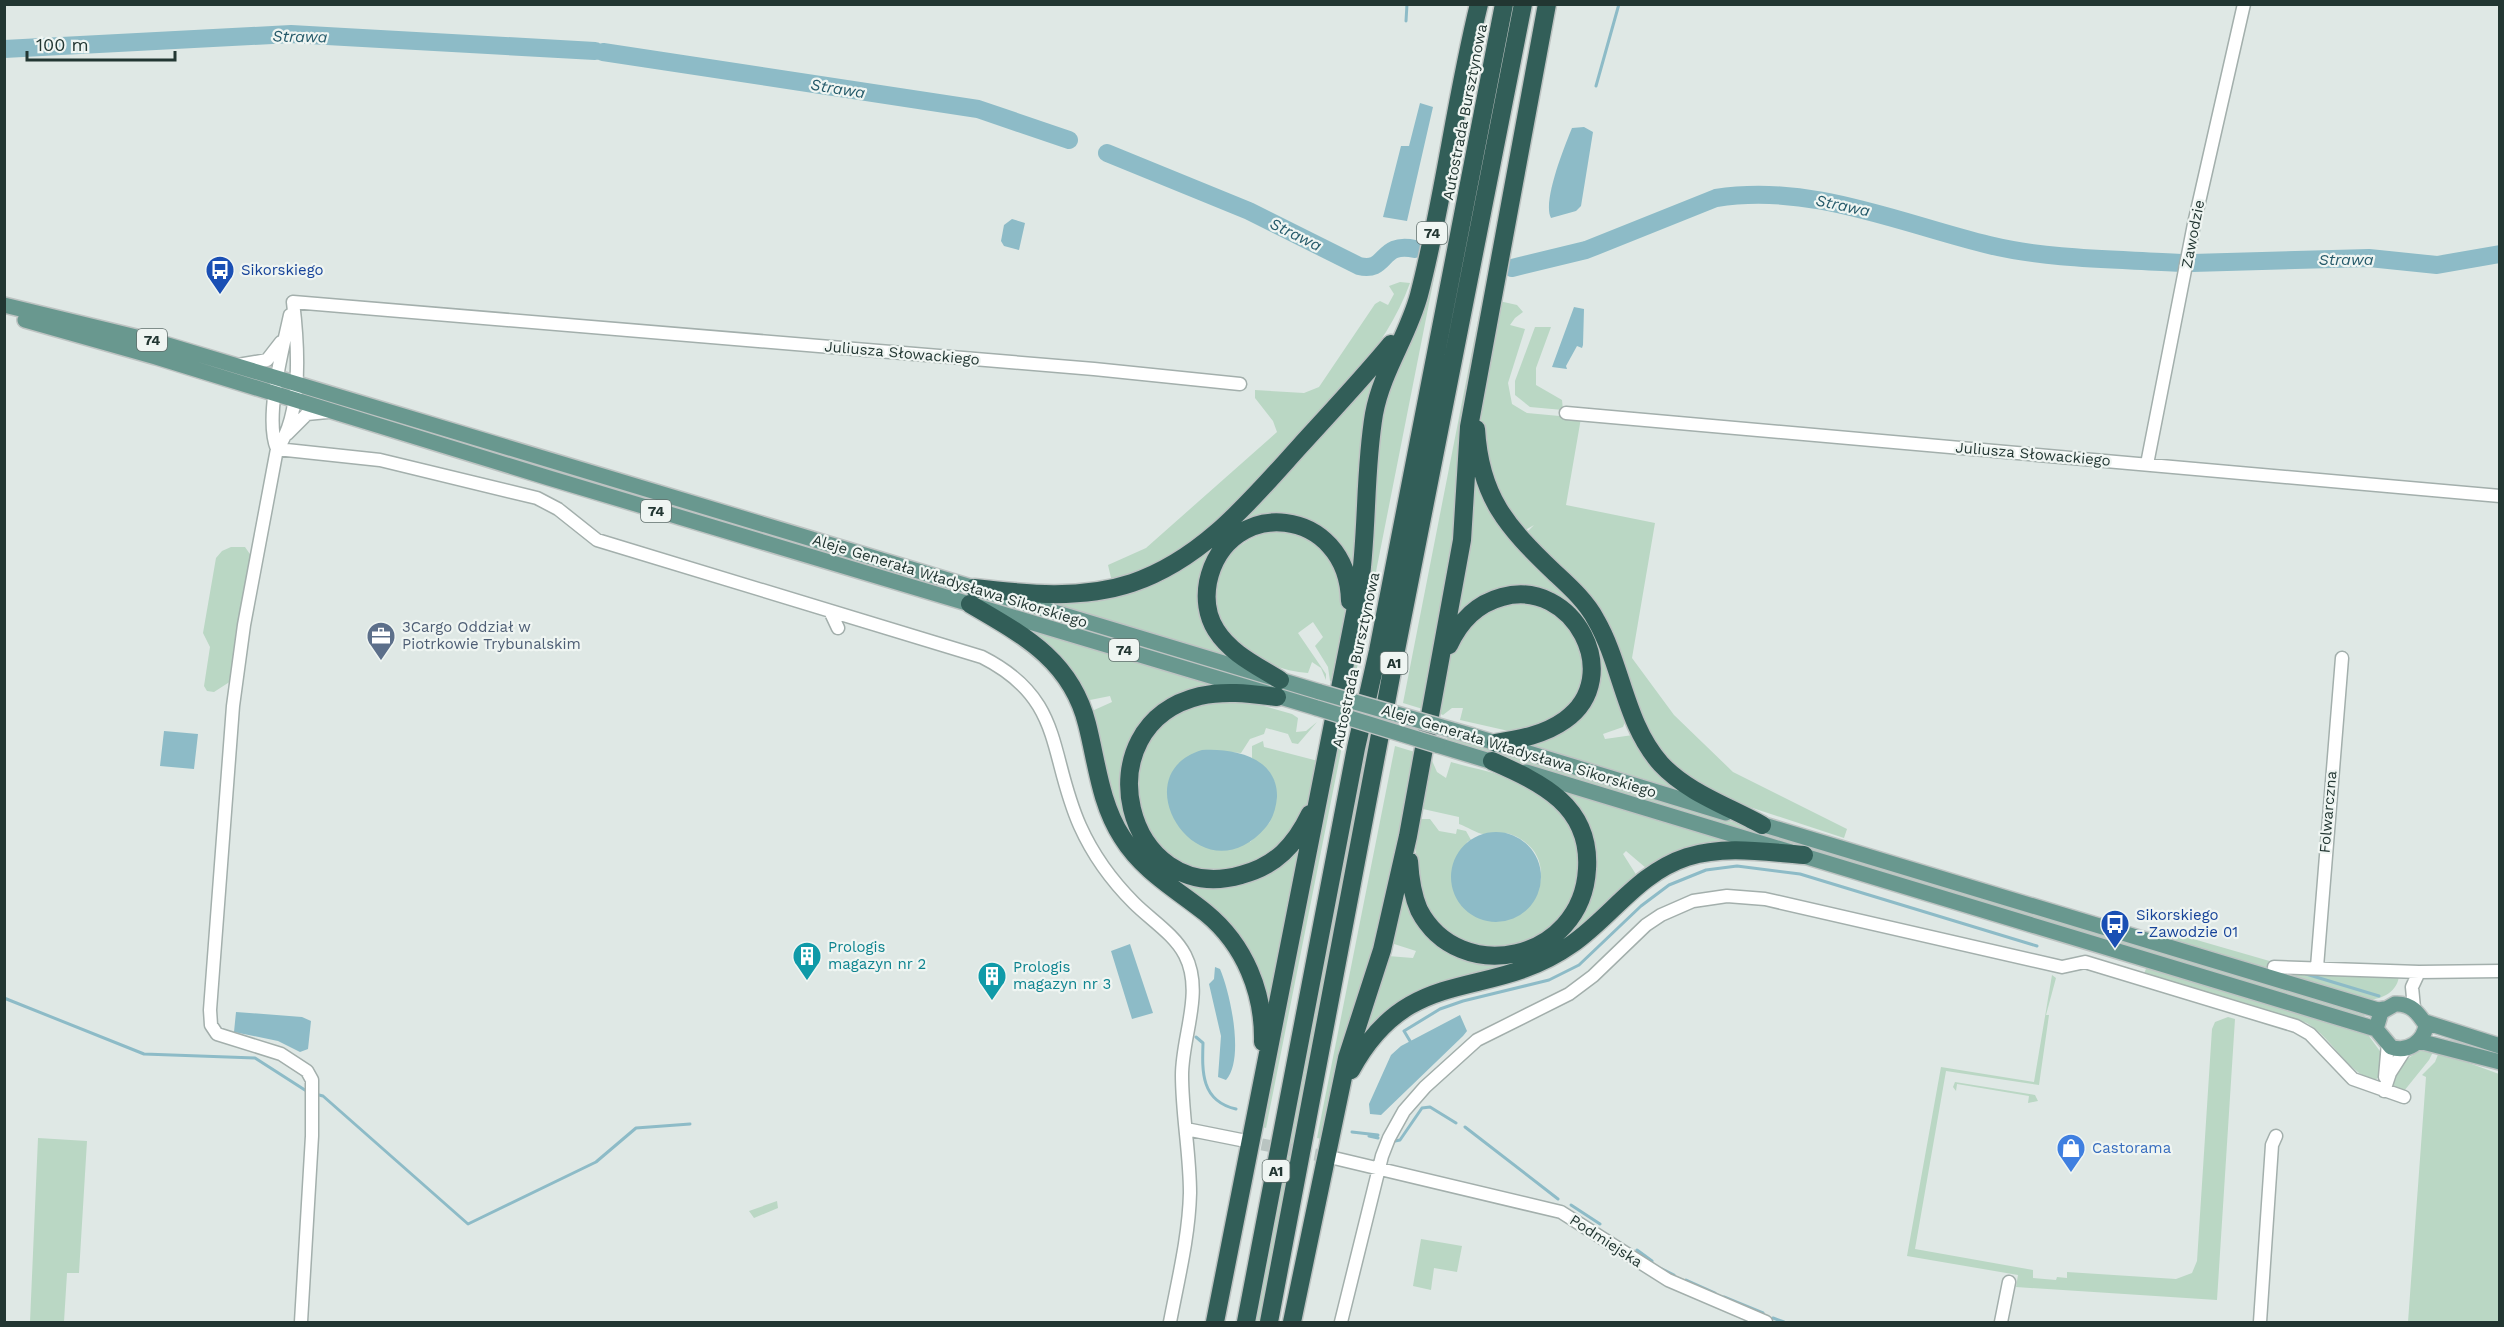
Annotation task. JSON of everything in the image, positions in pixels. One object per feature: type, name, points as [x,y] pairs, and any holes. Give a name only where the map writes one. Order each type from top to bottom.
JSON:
[{"type":"highway","name":"74","points":[[1408,321],[1418,296],[1479,4]]},
{"type":"highway","name":"Autostrada Bursztynowa","points":[[1246,1323],[1356,748],[1378,651],[1504,4]]},
{"type":"highway","name":"A1","points":[[1269,1323],[1394,661],[1523,4]]},
{"type":"highway","points":[[1292,1323],[1347,1058],[1382,950],[1408,836],[1462,540],[1467,446],[1477,382],[1547,4]]},
{"type":"highway","points":[[972,596],[1103,590],[1133,583],[1194,552],[1219,531],[1275,474],[1368,372],[1408,321]]},
{"type":"highway","points":[[1215,1323],[1365,549],[1374,414],[1389,363],[1408,321]]},
{"type":"highway","points":[[1477,382],[1477,443],[1481,472],[1489,494],[1512,530],[1573,590],[1595,616],[1609,644],[1624,690],[1648,748],[1667,770],[1686,786],[1762,825]]},
{"type":"highway","points":[[1279,689],[1235,651],[1215,629],[1208,610],[1210,575],[1220,554],[1234,537],[1255,526],[1285,523],[1300,525],[1322,536],[1341,558],[1347,572],[1350,594],[1349,629]]},
{"type":"highway","points":[[1440,669],[1455,632],[1471,613],[1493,600],[1515,594],[1537,597],[1557,604],[1572,617],[1586,639],[1591,661],[1589,684],[1581,702],[1567,719],[1552,728],[1531,737],[1496,743]]},
{"type":"highway","points":[[972,596],[1031,640],[1058,667],[1079,701],[1087,722],[1106,805],[1122,838],[1140,862],[1218,923],[1246,962],[1255,983],[1263,1023],[1260,1084]]},
{"type":"highway","points":[[1279,689],[1200,696],[1176,705],[1152,723],[1132,757],[1129,781],[1132,816],[1143,837],[1162,859],[1190,874],[1221,879],[1244,875],[1276,859],[1294,842],[1311,811],[1323,772]]},
{"type":"highway","points":[[1408,836],[1410,879],[1414,898],[1430,925],[1448,940],[1480,953],[1511,954],[1529,951],[1559,933],[1581,903],[1587,861],[1584,836],[1574,815],[1555,796],[1526,776],[1492,761]]},
{"type":"highway","points":[[1336,1105],[1345,1081],[1370,1038],[1406,1006],[1439,991],[1519,971],[1541,962],[1572,944],[1642,881],[1668,864],[1701,853],[1729,850],[1804,855]]},
{"type":"main road","name":"74","points":[[4,305],[161,343],[235,366],[276,385]]},
{"type":"main road","name":"74","points":[[4,314],[276,385],[294,391],[339,413]]},
{"type":"main road","name":"Aleje Generała Władysława Sikorskiego","points":[[294,391],[550,462],[972,596],[1279,689],[1317,708],[2376,1029]]},
{"type":"main road","name":"Aleje Generała Władysława Sikorskiego","points":[[339,413],[549,478],[972,596]]},
{"type":"main road","name":"Aleje Generała Władysława Sikorskiego","points":[[1279,689],[1320,692],[1473,736],[2378,1010],[2383,1009]]},
{"type":"main road","points":[[2499,1046],[2425,1022],[2414,1008],[2398,1003],[2383,1009],[2378,1016],[2376,1029],[2388,1043],[2396,1048],[2413,1044],[2499,1062]]},
{"type":"main road","points":[[2413,1044],[2424,1033],[2425,1022]]},
{"type":"street","name":"Zawodzie","points":[[2147,464],[2194,224],[2244,4]]},
{"type":"street","name":"Juliusza Słowackiego","points":[[293,302],[1094,369],[1240,384]]},
{"type":"street","points":[[277,449],[273,436],[276,385],[293,302]]},
{"type":"street","points":[[286,435],[294,391],[297,350],[293,302]]},
{"type":"street","points":[[235,366],[267,360],[286,334]]},
{"type":"street","points":[[301,1323],[314,1093],[307,1071],[281,1054],[224,1038],[213,1029],[210,1017],[233,706],[244,625],[277,449],[286,435],[307,414],[320,411],[339,413]]},
{"type":"street","name":"Juliusza Słowackiego","points":[[1566,413],[2499,496]]},
{"type":"street","points":[[277,449],[380,460],[537,498],[558,509],[597,540],[982,657],[1011,674],[1036,700],[1050,727],[1073,808],[1091,849],[1115,883],[1176,942],[1188,963],[1193,984],[1182,1075],[1190,1173],[1188,1212],[1170,1323]]},
{"type":"street","points":[[830,611],[838,628]]},
{"type":"street","name":"Folwarczna","points":[[2317,967],[2342,658]]},
{"type":"street","points":[[1341,1323],[1379,1167],[1389,1138],[1404,1111],[1425,1087],[1477,1040],[1569,994],[1593,976],[1646,925],[1662,915],[1693,901],[1710,897],[1765,899],[2062,968],[2085,962],[2296,1026],[2310,1034],[2353,1079],[2404,1097]]},
{"type":"street","points":[[2274,967],[2419,972],[2499,971]]},
{"type":"street","points":[[2398,1003],[2419,972]]},
{"type":"street","points":[[2414,1008],[2412,987],[2419,972]]},
{"type":"street","points":[[2384,1090],[2388,1043]]},
{"type":"street","points":[[2384,1090],[2394,1067],[2413,1044]]},
{"type":"street","points":[[1186,1129],[1241,1140]]},
{"type":"street","points":[[2260,1323],[2272,1145],[2276,1136]]},
{"type":"street","name":"Podmiejska","points":[[1334,1158],[1562,1212],[1668,1280],[1766,1323]]},
{"type":"street","points":[[2001,1323],[2009,1282]]},
{"type":"green space","points":[[1484,5],[1488,5],[1353,688],[1346,686],[1375,458],[1388,381]]},
{"type":"green space","points":[[1522,96],[1426,710],[1403,703]]},
{"type":"green space","points":[[1400,282],[1410,283],[1386,332],[1371,354],[1337,396],[1236,505],[1212,528],[1178,554],[1112,582],[1108,565],[1146,548],[1277,432],[1273,421],[1255,398],[1255,390],[1304,393],[1319,387],[1375,304],[1380,301],[1388,305],[1394,294],[1389,286]]},
{"type":"green space","points":[[1499,301],[1517,305],[1523,312],[1510,325],[1525,329],[1508,383],[1512,404],[1527,413],[1581,418],[1566,505],[1655,523],[1632,658],[1674,715],[1733,772],[1847,829],[1844,838],[1722,798],[1705,790],[1662,756],[1646,733],[1617,657],[1523,536],[1534,525],[1522,532],[1496,497],[1480,433],[1483,390]]},
{"type":"green space","points":[[1535,327],[1551,327],[1536,368],[1536,385],[1562,400],[1563,410],[1530,407],[1515,395],[1515,381]]},
{"type":"green space","points":[[1366,381],[1378,383],[1355,568],[1337,542],[1261,518],[1201,587],[1240,661],[1034,599],[1169,572]]},
{"type":"green space","points":[[1471,457],[1480,491],[1494,517],[1518,546],[1559,585],[1591,626],[1608,666],[1626,720],[1623,727],[1603,734],[1605,739],[1633,735],[1694,798],[1520,745],[1561,732],[1597,662],[1535,588],[1513,588],[1493,592],[1457,614]]},
{"type":"green space","points":[[1279,530],[1303,535],[1328,550],[1347,605],[1333,682],[1330,681],[1328,667],[1315,646],[1323,637],[1313,622],[1298,633],[1326,674],[1326,680],[1321,668],[1312,662],[1308,673],[1283,669],[1258,658],[1236,643],[1220,622],[1214,605],[1213,589],[1224,561],[1248,541]]},
{"type":"green space","points":[[231,547],[245,547],[252,557],[236,631],[231,681],[214,692],[207,691],[204,686],[210,647],[203,633],[216,558],[222,551]]},
{"type":"green space","points":[[1522,601],[1547,608],[1570,625],[1583,660],[1583,680],[1574,701],[1548,724],[1513,732],[1460,720],[1463,708],[1452,708],[1443,715],[1438,713],[1452,651],[1458,638],[1484,610]]},
{"type":"green space","points":[[1031,630],[1221,687],[1195,690],[1166,703],[1123,802],[1133,833],[1212,885],[1234,885],[1263,876],[1305,836],[1269,1017],[1260,978],[1150,865],[1117,818],[1092,711],[1112,702],[1110,696],[1085,701]]},
{"type":"green space","points":[[1203,701],[1246,701],[1292,714],[1298,718],[1296,732],[1306,731],[1317,722],[1298,744],[1292,743],[1288,734],[1266,728],[1264,734],[1250,739],[1241,753],[1202,750],[1250,842],[1270,822],[1275,783],[1269,771],[1252,758],[1252,746],[1263,741],[1264,747],[1318,761],[1305,815],[1299,826],[1265,860],[1232,871],[1210,872],[1176,860],[1153,840],[1135,800],[1139,757],[1161,723]]},
{"type":"green space","points":[[1338,729],[1345,731],[1266,1128],[1258,1126]]},
{"type":"green space","points":[[1447,736],[2366,1012],[2364,1017],[1447,741]]},
{"type":"green space","points":[[1367,737],[1373,739],[1260,1322],[1252,1322]]},
{"type":"green space","points":[[1395,746],[1418,753],[1388,899],[1322,1139],[1317,1138]]},
{"type":"green space","points":[[1430,756],[1437,772],[1446,778],[1451,762],[1504,776],[1524,784],[1548,799],[1569,822],[1579,849],[1580,864],[1577,880],[1566,910],[1553,927],[1542,936],[1529,943],[1516,946],[1481,945],[1460,938],[1443,928],[1431,914],[1423,898],[1418,879],[1416,839],[1418,819],[1430,819],[1439,831],[1456,834],[1457,829],[1466,831],[1471,840],[1467,842],[1458,900],[1478,917],[1498,921],[1516,916],[1530,903],[1539,886],[1541,868],[1533,850],[1511,834],[1481,834],[1459,824],[1459,817],[1423,809],[1421,805]]},
{"type":"green space","points":[[1550,785],[1754,846],[1646,868],[1626,851],[1623,854],[1637,876],[1550,952],[1447,984],[1356,1051],[1388,956],[1413,958],[1416,951],[1391,943],[1402,883],[1473,960],[1570,930],[1582,915],[1588,900],[1595,864]]},
{"type":"green space","points":[[2169,932],[2273,962],[2399,974],[2398,980],[2393,990],[2378,998],[2366,1000],[2166,940]]},
{"type":"green space","points":[[2147,966],[2366,1032],[2382,1054],[2380,1076],[2374,1081],[2355,1070],[2324,1037],[2307,1023],[2144,974]]},
{"type":"green space","points":[[2052,975],[2056,978],[2046,1015],[2049,1015],[2039,1085],[1946,1071],[1915,1249],[2033,1270],[2033,1278],[2056,1280],[2057,1277],[2067,1278],[2067,1272],[2176,1279],[2192,1273],[2197,1261],[2212,1029],[2215,1022],[2228,1017],[2235,1019],[2217,1300],[2016,1287],[2018,1275],[1907,1256],[1941,1067],[2034,1082]]},
{"type":"green space","points":[[2424,1048],[2434,1050],[2429,1060],[2404,1091],[2394,1087],[2398,1068]]},
{"type":"green space","points":[[2439,1052],[2499,1074],[2499,1322],[2408,1322],[2426,1077],[2422,1075],[2435,1062]]},
{"type":"green space","points":[[1955,1082],[2035,1095],[2038,1101],[2028,1103],[2029,1096],[1957,1084],[1956,1091],[1953,1087]]},
{"type":"green space","points":[[38,1138],[87,1141],[79,1273],[67,1273],[64,1322],[30,1322]]},
{"type":"green space","points":[[777,1201],[778,1208],[754,1218],[749,1211]]},
{"type":"green space","points":[[1421,1239],[1462,1246],[1457,1272],[1434,1268],[1431,1290],[1413,1286]]},
{"type":"water","points":[[1420,103],[1433,107],[1407,221],[1383,217],[1401,146],[1409,146]]},
{"type":"water","points":[[1584,127],[1593,132],[1581,206],[1576,211],[1551,218],[1549,210],[1552,187],[1564,147],[1572,128]]},
{"type":"water","points":[[1012,219],[1025,223],[1019,250],[1004,246],[1001,241],[1004,225]]},
{"type":"water","points":[[1574,307],[1584,309],[1582,348],[1577,346],[1566,366],[1567,369],[1552,367]]},
{"type":"water","points":[[164,731],[198,734],[194,769],[160,766]]},
{"type":"water","points":[[1202,750],[1240,753],[1252,758],[1270,772],[1275,783],[1277,801],[1271,820],[1266,827],[1241,847],[1217,851],[1195,843],[1178,826],[1169,805],[1168,783],[1178,764]]},
{"type":"water","points":[[1496,832],[1513,836],[1528,845],[1537,860],[1541,877],[1537,894],[1528,909],[1513,918],[1496,922],[1479,918],[1464,909],[1455,894],[1451,877],[1455,860],[1464,845],[1479,836]]},
{"type":"water","points":[[1130,944],[1153,1013],[1132,1019],[1111,951]]},
{"type":"water","points":[[1215,967],[1220,969],[1224,980],[1234,1025],[1234,1057],[1232,1070],[1226,1080],[1218,1077],[1221,1036],[1209,984],[1214,979]]},
{"type":"water","points":[[236,1012],[302,1017],[311,1021],[308,1049],[300,1052],[278,1041],[234,1032]]},
{"type":"water","points":[[1460,1015],[1467,1031],[1463,1036],[1381,1115],[1370,1114],[1369,1104],[1391,1055],[1401,1046]]},
{"type":"waterway","points":[[1406,21],[1407,4]]},
{"type":"waterway","points":[[1596,86],[1619,4]]},
{"type":"waterway","name":"Strawa","points":[[4,49],[291,34],[595,51]]},
{"type":"waterway","name":"Strawa","points":[[603,52],[978,109],[1069,140]]},
{"type":"waterway","name":"Strawa","points":[[1107,153],[1249,211],[1359,266],[1375,265],[1395,249],[1415,249]]},
{"type":"waterway","name":"Strawa","points":[[1512,268],[1586,250],[1716,198],[1751,195],[1820,200],[1989,245],[2036,254],[2181,263]]},
{"type":"waterway","name":"Strawa","points":[[2192,263],[2369,258],[2437,265],[2500,254]]},
{"type":"waterway","points":[[1410,1041],[1404,1031],[1440,1009],[1463,1001],[1549,980],[1579,965],[1641,906],[1669,885],[1706,870],[1737,866],[1800,874],[2037,946]]},
{"type":"waterway","points":[[2306,974],[2379,996]]},
{"type":"waterway","points":[[4,998],[144,1054],[255,1058],[308,1092]]},
{"type":"waterway","points":[[1196,1037],[1203,1043],[1204,1075],[1210,1092],[1224,1105],[1236,1109]]},
{"type":"waterway","points":[[315,1094],[323,1096],[468,1224],[596,1162],[636,1128],[690,1124]]},
{"type":"waterway","points":[[1395,1141],[1400,1140],[1422,1108],[1430,1107],[1456,1123]]},
{"type":"waterway","points":[[1465,1127],[1558,1199]]},
{"type":"waterway","points":[[1352,1132],[1378,1135]]},
{"type":"waterway","points":[[1369,1136],[1378,1138]]},
{"type":"waterway","points":[[1571,1205],[1600,1224]]},
{"type":"waterway","points":[[1637,1250],[1652,1261]]},
{"type":"waterway","points":[[1662,1269],[1674,1275]]},
{"type":"waterway","points":[[1686,1280],[1715,1293]]},
{"type":"waterway","points":[[1724,1297],[1763,1313]]},
{"type":"waterway","points":[[1773,1318],[1784,1322]]},
{"type":"tunnel","points":[[1244,1141],[1333,1158]]},
{"type":"place","name":"Sikorskiego","points":[[220,296]]},
{"type":"place","name":"3Cargo Oddział w Piotrkowie Trybunalskim","points":[[381,662]]},
{"type":"place","name":"Sikorskiego - Zawodzie 01","points":[[2115,950]]},
{"type":"place","name":"Prologis magazyn nr 2","points":[[807,982]]},
{"type":"place","name":"Prologis magazyn nr 3","points":[[992,1002]]},
{"type":"place","name":"Castorama","points":[[2071,1174]]}]
